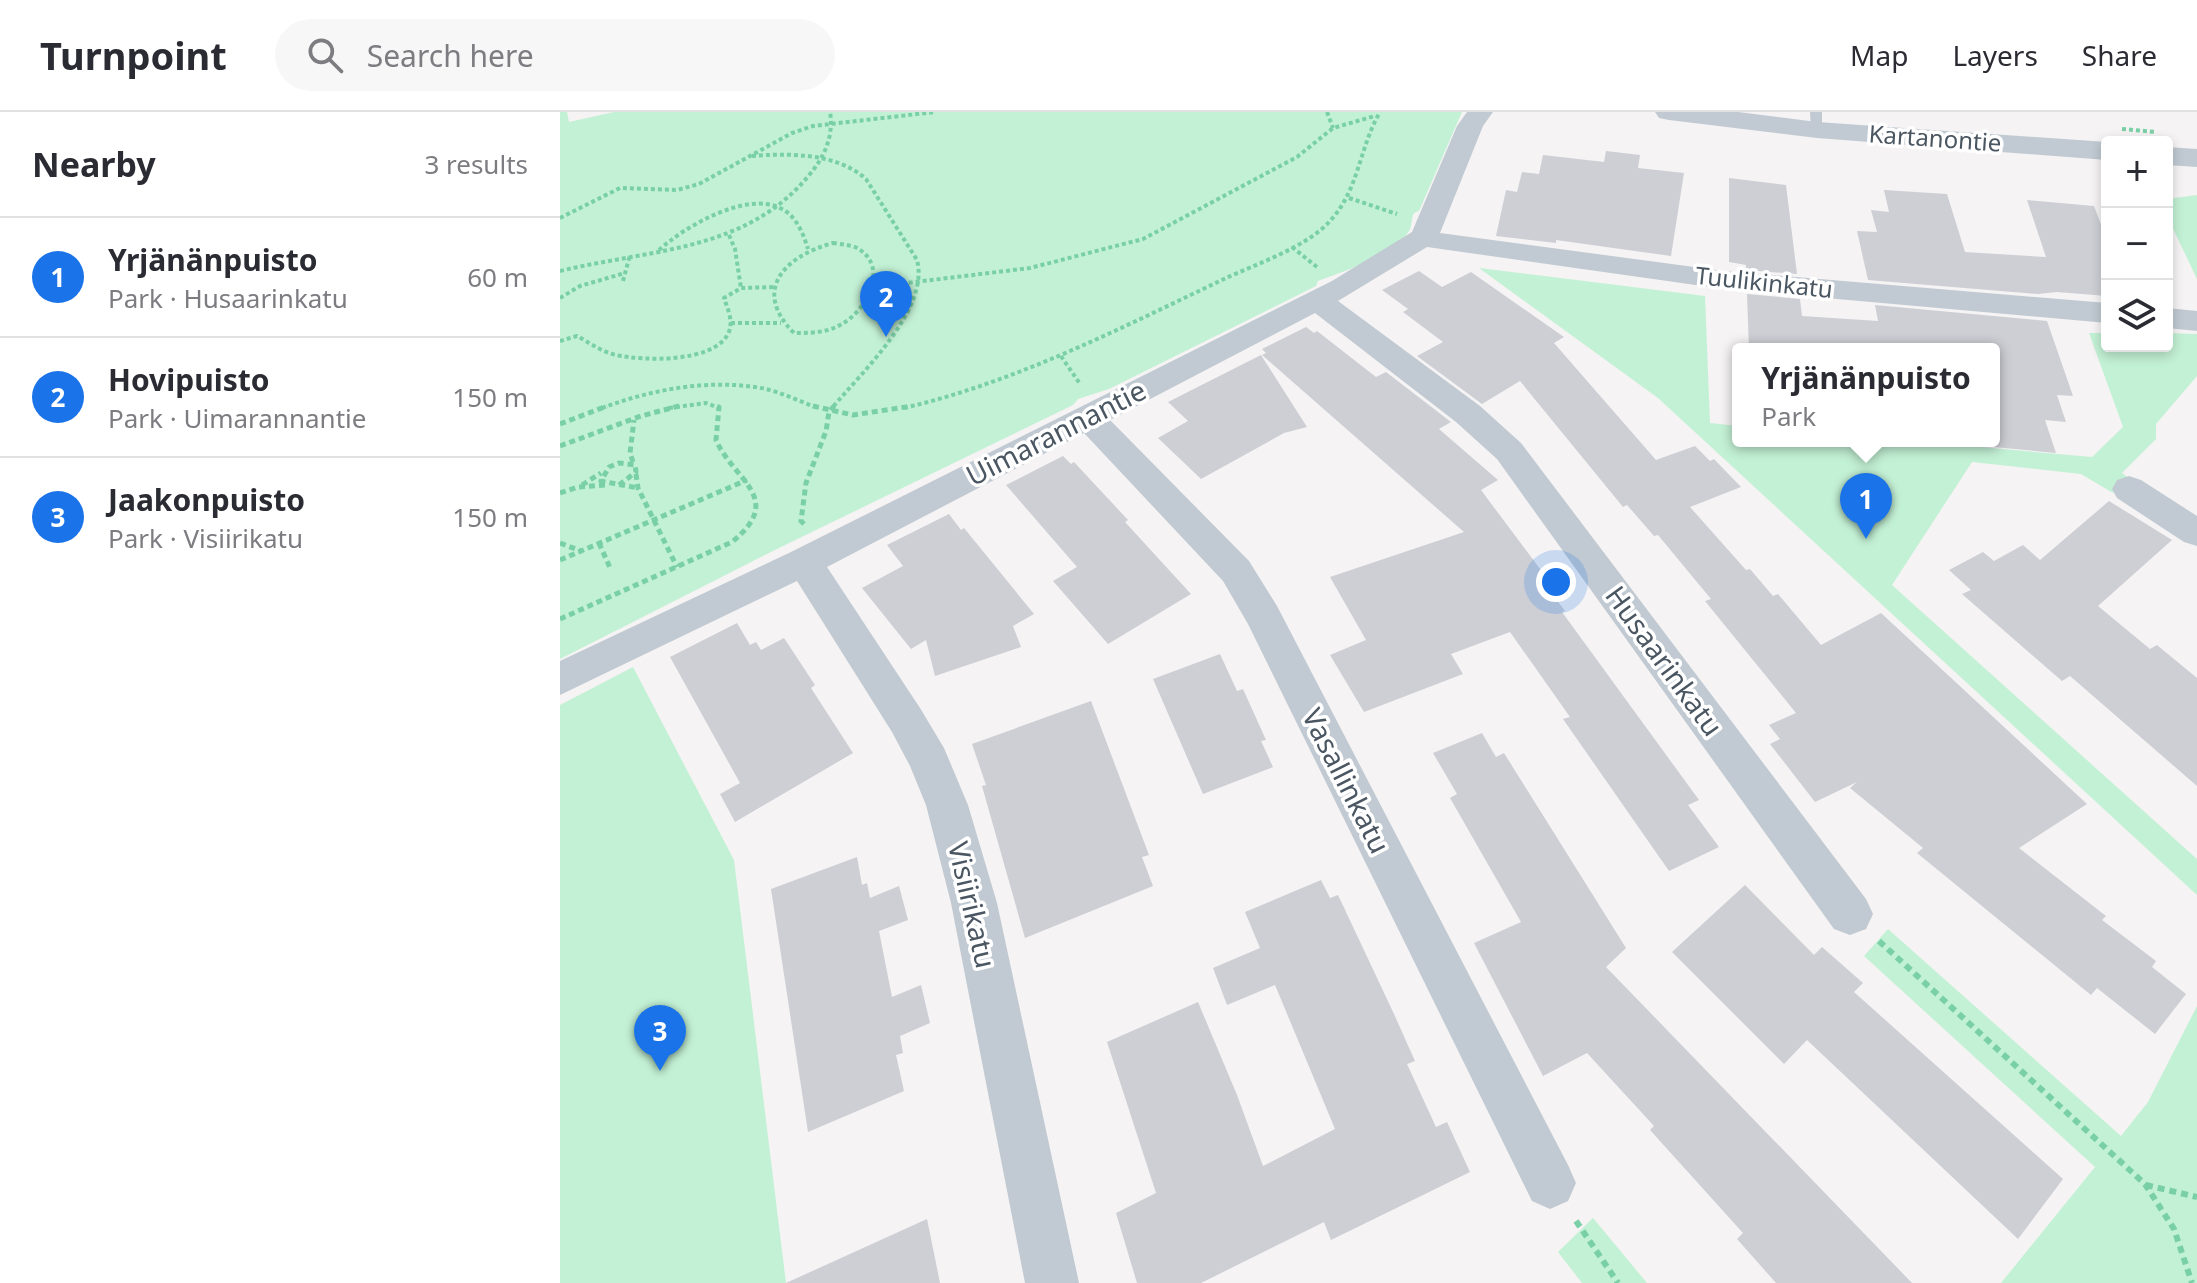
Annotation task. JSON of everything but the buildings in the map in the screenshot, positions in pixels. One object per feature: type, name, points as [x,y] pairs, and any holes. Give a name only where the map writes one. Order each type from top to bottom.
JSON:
[{"type":"street","points":[[1427,231],[1470,126],[1480,112]]},
{"type":"street","name":"Kartanontie","points":[[1669,112],[1816,121],[2101,150]]},
{"type":"street","points":[[2173,156],[2197,158]]},
{"type":"street","name":"Uimarannantie","points":[[560,679],[813,557],[1317,300],[1427,231]]},
{"type":"street","name":"Tuulikinkatu","points":[[1427,231],[1465,246],[1724,280],[2101,312]]},
{"type":"street","name":"Husaarinkatu","points":[[1317,300],[1468,414],[1509,451],[1850,914]]},
{"type":"street","points":[[2173,319],[2197,321]]},
{"type":"street","name":"Vasallinkatu","points":[[1088,417],[1236,571],[1264,617],[1550,1183]]},
{"type":"street","points":[[2129,489],[2197,533]]},
{"type":"street","name":"Visiirikatu","points":[[813,557],[929,761],[947,805],[974,903],[1052,1283]]},
{"type":"path","points":[[560,271],[729,235],[781,208],[821,158],[832,134],[830,112]]},
{"type":"path","points":[[560,218],[620,188],[677,190],[699,184],[792,133],[832,123],[935,112]]},
{"type":"path","points":[[1327,112],[1333,128]]},
{"type":"path","points":[[874,287],[1030,268],[1143,239],[1297,157],[1333,128],[1378,114]]},
{"type":"path","points":[[560,424],[626,399],[699,384],[724,383],[766,389],[829,412],[853,415],[887,412],[917,405],[1061,356],[1292,247],[1328,224],[1349,198],[1378,114]]},
{"type":"path","points":[[752,156],[779,154],[821,158],[842,164],[866,179],[913,251],[920,271],[910,313],[829,412],[826,431],[806,483],[801,521],[813,557]]},
{"type":"path","points":[[1349,198],[1427,231]]},
{"type":"path","points":[[658,251],[670,237],[711,217],[755,205],[781,208],[802,229],[808,249]]},
{"type":"path","points":[[729,235],[739,264],[741,288]]},
{"type":"path","points":[[833,243],[858,246],[869,258],[874,287],[858,314],[827,332],[794,333],[781,323],[772,302],[784,268],[808,249],[833,243]]},
{"type":"path","points":[[623,281],[630,255]]},
{"type":"path","points":[[560,298],[580,286],[625,273]]},
{"type":"path","points":[[560,341],[577,336],[614,355],[668,358],[709,350],[722,343],[731,323],[732,317],[724,298],[741,288],[775,287]]},
{"type":"path","points":[[731,323],[781,323]]},
{"type":"path","points":[[560,446],[634,420],[699,402],[712,402],[719,407],[716,440],[720,449],[756,491],[758,501],[745,534],[560,619]]},
{"type":"path","points":[[634,420],[630,449],[638,488],[677,567]]},
{"type":"path","points":[[560,493],[578,487],[606,470],[630,449]]},
{"type":"path","points":[[615,464],[627,462],[635,465]]},
{"type":"path","points":[[606,470],[601,481],[609,485]]},
{"type":"path","points":[[619,485],[636,472]]},
{"type":"path","points":[[560,560],[747,480]]},
{"type":"path","points":[[578,487],[619,485],[638,488]]},
{"type":"path","points":[[560,543],[582,551]]},
{"type":"path","points":[[599,543],[611,570]]},
{"type":"path","points":[[1850,914],[2145,1184],[2174,1229],[2192,1283]]},
{"type":"path","points":[[1550,1183],[1618,1283]]},
{"type":"path","points":[[2145,1184],[2197,1197]]},
{"type":"green space","points":[[560,112],[567,112],[569,122],[614,112],[1462,112],[1419,211],[1414,213],[1409,231],[1392,248],[1318,281],[1316,286],[1109,389],[1078,399],[1073,405],[560,659]]},
{"type":"green space","points":[[2197,195],[2197,279],[2173,229],[2173,198]]},
{"type":"green space","points":[[1479,268],[1705,296],[1710,423],[1732,425],[1732,447],[1980,447],[2092,457],[2123,427],[2089,333],[2101,333],[2101,352],[2173,352],[2173,333],[2197,334],[2197,376],[2156,424],[2156,439],[2122,473],[2130,479],[2113,493],[2081,474],[1972,462],[1892,585],[2197,859],[2197,895],[1658,398]]},
{"type":"green space","points":[[633,667],[734,860],[786,1283],[560,1283],[560,705]]},
{"type":"green space","points":[[1888,929],[2121,1136],[2148,1102],[2197,1006],[2197,1283],[2001,1283],[2095,1167],[1864,956]]},
{"type":"green space","points":[[1593,1218],[1647,1283],[1582,1283],[1558,1252]]},
{"type":"place","name":"Hovipuisto","points":[[886,337]]},
{"type":"place","name":"Yrjänänpuisto","points":[[1866,539]]},
{"type":"place","name":"Jaakonpuisto","points":[[660,1071]]}]
